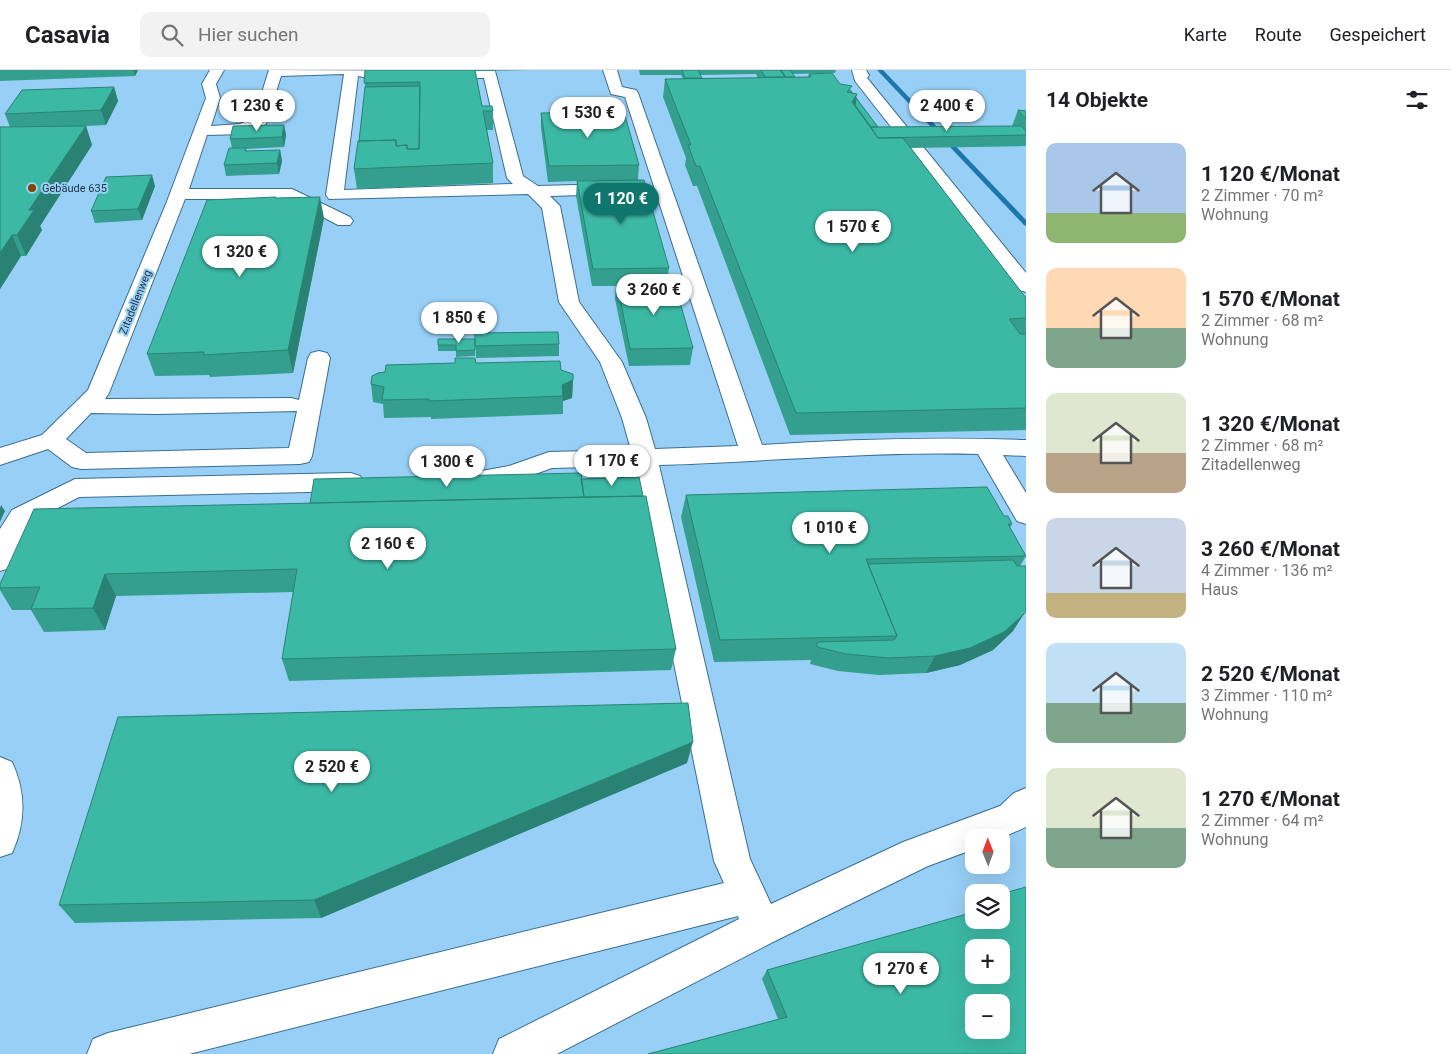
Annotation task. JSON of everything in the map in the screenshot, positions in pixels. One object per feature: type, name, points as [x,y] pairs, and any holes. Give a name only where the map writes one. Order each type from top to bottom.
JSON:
[{"type":"street","name":"Zitadellenweg","points":[[0,458],[51,440],[98,394],[179,194],[213,98],[209,84],[217,70]]},
{"type":"street","points":[[352,70],[335,195],[647,188]]},
{"type":"street","points":[[201,131],[243,129],[261,121],[275,71],[352,70],[369,74],[490,74],[515,178],[533,190],[551,206],[569,302],[612,362],[634,418],[646,457],[732,861],[755,911]]},
{"type":"street","points":[[610,70],[616,91],[631,93],[647,188],[753,454]]},
{"type":"street","points":[[859,70],[862,75],[860,78],[1026,286]]},
{"type":"street","points":[[179,194],[292,194],[344,220]]},
{"type":"street","points":[[51,440],[81,462],[300,456],[319,358]]},
{"type":"street","points":[[85,406],[157,408],[291,404]]},
{"type":"street","points":[[986,446],[1026,515]]},
{"type":"street","points":[[454,480],[484,480],[513,474],[549,460],[753,454],[811,449],[986,446],[1026,448]]},
{"type":"street","points":[[0,561],[10,535],[21,516],[75,488],[374,482]]},
{"type":"street","points":[[0,772],[6,798],[3,835],[0,841]]},
{"type":"street","points":[[108,1054],[755,911],[1012,818],[1026,804]]},
{"type":"street","points":[[514,1054],[755,911]]},
{"type":"building","points":[[365,70],[475,70],[482,106],[492,106],[493,111],[483,111],[493,163],[354,169],[358,141],[396,140],[396,146],[407,145],[407,149],[419,149],[420,82],[364,83]]},
{"type":"building","points":[[682,70],[698,70],[702,78],[685,78]]},
{"type":"building","points":[[761,70],[780,70],[785,77],[765,77]]},
{"type":"building","points":[[781,70],[790,70],[795,77],[786,77]]},
{"type":"building","points":[[832,73],[840,84],[852,86],[847,92],[857,94],[852,102],[878,138],[903,138],[1026,298],[1026,318],[1009,319],[1020,334],[1026,334],[1026,408],[796,413],[700,166],[696,166],[688,145],[691,145],[665,79],[811,77],[809,74]]},
{"type":"building","points":[[420,86],[419,149],[407,149],[407,145],[396,146],[396,140],[359,141],[365,87]]},
{"type":"building","points":[[114,87],[101,110],[5,114],[22,90]]},
{"type":"building","points":[[856,98],[878,127],[871,127],[855,105]]},
{"type":"building","points":[[1018,110],[1026,111],[1026,119]]},
{"type":"building","points":[[624,112],[639,165],[549,166],[541,113]]},
{"type":"building","points":[[284,125],[282,137],[230,139],[233,126]]},
{"type":"building","name":"Gebäude 635","points":[[86,126],[29,210],[34,210],[17,235],[12,235],[0,253],[0,127]]},
{"type":"building","points":[[1021,126],[1026,131],[1026,135],[878,138],[871,127]]},
{"type":"building","points":[[229,148],[246,148],[245,151],[280,150],[277,163],[224,165]]},
{"type":"building","points":[[152,175],[138,209],[91,211],[106,177]]},
{"type":"building","points":[[644,180],[669,268],[593,269],[577,181]]},
{"type":"building","points":[[320,197],[288,350],[203,355],[204,352],[147,354],[207,200]]},
{"type":"building","points":[[674,281],[693,348],[630,349],[617,282]]},
{"type":"building","points":[[558,332],[559,344],[475,346],[475,333]]},
{"type":"building","points":[[438,339],[475,339],[475,350],[456,351],[456,345],[438,345]]},
{"type":"building","points":[[455,358],[475,358],[476,363],[560,361],[561,370],[573,374],[573,380],[562,385],[563,396],[429,401],[429,399],[382,400],[384,387],[371,384],[372,376],[385,372],[386,365],[455,363]]},
{"type":"building","points":[[581,473],[584,497],[310,503],[314,479]]},
{"type":"building","points":[[639,477],[643,496],[584,497],[581,479]]},
{"type":"building","points":[[987,487],[1004,516],[1008,516],[1012,524],[1008,524],[1026,556],[866,559],[897,636],[720,640],[686,495]]},
{"type":"building","points":[[646,496],[676,649],[282,659],[297,569],[105,574],[93,608],[31,609],[40,587],[0,588],[0,584],[34,509]]},
{"type":"building","points":[[1013,560],[1017,566],[1026,566],[1026,611],[1004,632],[970,648],[935,656],[888,658],[846,654],[817,647],[817,642],[894,640],[897,636],[868,564]]},
{"type":"building","points":[[688,703],[693,742],[314,900],[59,905],[118,717]]},
{"type":"building","points":[[1026,887],[1026,1054],[648,1054],[787,1017],[767,970],[965,915],[965,929],[1010,929],[1010,891]]},
{"type":"waterway","points":[[880,70],[1026,224]]},
{"type":"place","name":"Gebäude 635","points":[[32,188]]}]
